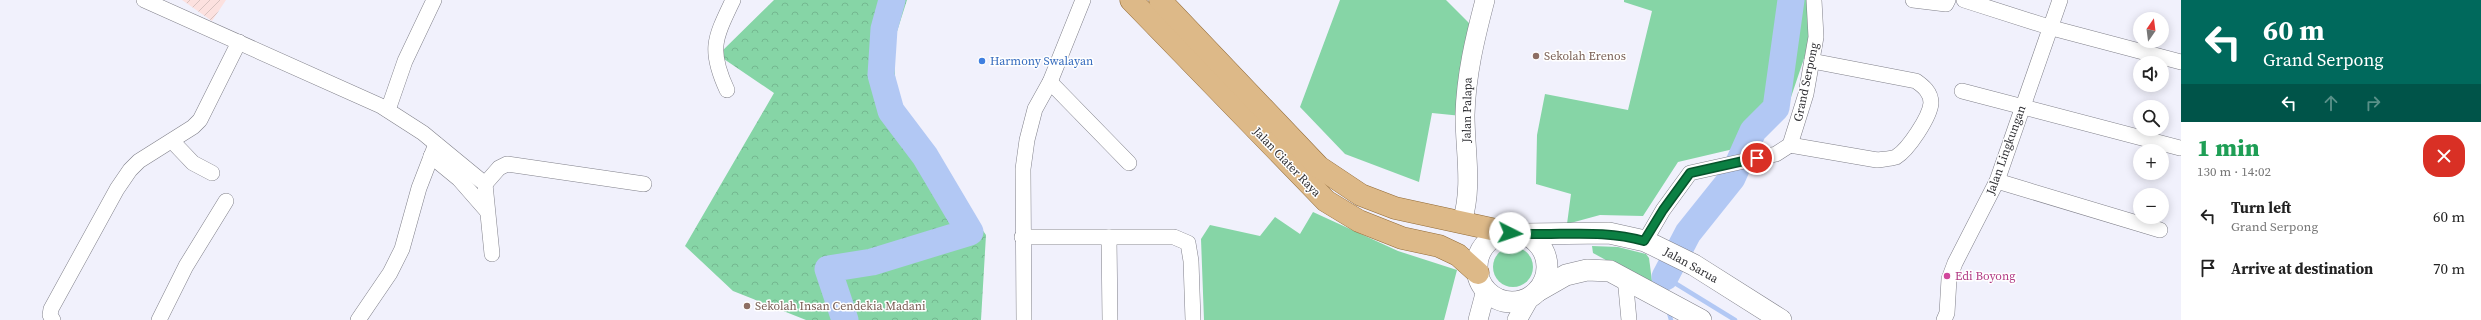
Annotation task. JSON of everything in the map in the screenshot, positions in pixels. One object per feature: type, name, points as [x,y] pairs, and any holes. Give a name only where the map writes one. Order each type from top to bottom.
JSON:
[{"type":"main road","name":"Jalan Ciater Raya","points":[[1132,0],[1326,201],[1359,221],[1402,238],[1439,246],[1458,255],[1482,281]]},
{"type":"main road","name":"Jalan Ciater Raya","points":[[1160,0],[1320,167],[1361,195],[1395,208],[1515,233]]},
{"type":"main road","points":[[1458,255],[1462,222]]},
{"type":"main road","points":[[1534,294],[1547,274],[1544,254],[1531,238],[1515,233],[1499,236],[1484,247],[1478,264],[1482,281],[1494,296],[1512,302],[1534,294],[1566,275],[1587,270],[1610,271],[1625,277],[1699,319]]},
{"type":"main road","name":"Jalan Sarua","points":[[1515,233],[1609,233],[1649,243],[1694,265],[1781,320]]},
{"type":"street","points":[[144,0],[388,110],[433,150],[487,211]]},
{"type":"street","points":[[388,110],[405,61],[434,0]]},
{"type":"street","points":[[727,90],[715,54],[714,41],[733,0]]},
{"type":"street","points":[[1024,320],[1022,237],[1023,169],[1027,140],[1035,109],[1050,82],[1084,0]]},
{"type":"street","name":"Jalan Palapa","points":[[1462,222],[1469,181],[1465,116],[1467,76],[1485,0]]},
{"type":"street","name":"Grand Serpong","points":[[1790,145],[1806,94],[1816,37],[1814,0]]},
{"type":"street","points":[[1913,0],[1940,4],[1946,4],[1948,0]]},
{"type":"street","points":[[1964,0],[2052,28],[2181,62]]},
{"type":"street","name":"Jalan Lingkungan","points":[[1944,320],[1947,313],[1950,279],[1955,263],[1997,181],[2022,107],[2052,28],[2060,0]]},
{"type":"street","points":[[53,320],[50,315],[51,309],[118,189],[139,161],[193,127],[200,120],[239,42]]},
{"type":"street","points":[[1649,243],[1663,210],[1690,173],[1705,168],[1776,154],[1790,145],[1877,160],[1887,159],[1896,156],[1913,139],[1928,112],[1931,102],[1927,89],[1916,81],[1812,61]]},
{"type":"street","points":[[1050,82],[1129,163]]},
{"type":"street","points":[[1962,91],[2180,148]]},
{"type":"street","points":[[172,141],[193,163],[212,173]]},
{"type":"street","points":[[433,150],[485,184]]},
{"type":"street","points":[[358,320],[390,273],[402,249],[433,150]]},
{"type":"street","points":[[492,254],[485,184],[499,168],[507,164],[644,184]]},
{"type":"street","points":[[1997,181],[2160,230]]},
{"type":"street","points":[[159,320],[186,266],[226,202]]},
{"type":"street","points":[[1022,237],[1174,237],[1188,243],[1191,261],[1193,320]]},
{"type":"street","points":[[1109,237],[1110,320]]},
{"type":"street","points":[[1625,277],[1628,320]]},
{"type":"street","points":[[1478,320],[1482,281]]},
{"type":"street","points":[[1516,320],[1534,294]]},
{"type":"shaded area","points":[[182,0],[226,0],[212,21]]},
{"type":"green space","points":[[774,0],[907,0],[893,44],[896,91],[912,127],[986,235],[981,320],[806,320],[733,291],[685,246],[774,93],[718,55]]},
{"type":"green space","points":[[1340,0],[1446,0],[1474,28],[1462,116],[1432,113],[1419,182],[1345,154],[1300,107]]},
{"type":"green space","points":[[1624,0],[1819,0],[1821,8],[1786,112],[1742,147],[1678,162],[1643,216],[1600,215],[1567,224],[1571,194],[1536,184],[1537,135],[1545,94],[1628,110],[1652,11],[1624,2]]},
{"type":"green space","points":[[1313,212],[1398,251],[1457,270],[1444,320],[1204,320],[1201,239],[1210,225],[1260,236],[1275,217],[1300,234]]},
{"type":"green space","points":[[1592,246],[1618,247],[1646,254],[1649,258],[1652,281],[1648,283],[1593,253]]},
{"type":"green space","points":[[1517,247],[1524,250],[1530,256],[1533,267],[1532,275],[1524,284],[1517,287],[1509,287],[1502,284],[1494,275],[1493,263],[1496,256],[1505,248]]},
{"type":"waterway","points":[[845,320],[828,269],[872,262],[970,232],[925,156],[891,111],[881,75],[884,29],[892,0]]},
{"type":"waterway","points":[[1665,277],[1688,233],[1732,178],[1753,131],[1776,108],[1791,0]]},
{"type":"waterway","points":[[1665,277],[1735,320]]},
{"type":"waterway","points":[[1665,277],[1667,295]]},
{"type":"waterway","points":[[1668,309],[1671,320]]},
{"type":"place","name":"Sekolah Erenos","points":[[1536,56]]},
{"type":"place","name":"Harmony Swalayan","points":[[982,61]]},
{"type":"place","name":"Edi Boyong","points":[[1947,276]]},
{"type":"place","name":"Sekolah Insan Cendekia Madani","points":[[747,306]]},
{"type":"route","points":[[1510,233],[1559,235],[1609,233],[1624,235],[1644,241],[1663,210],[1690,173],[1705,168],[1757,158]]}]
